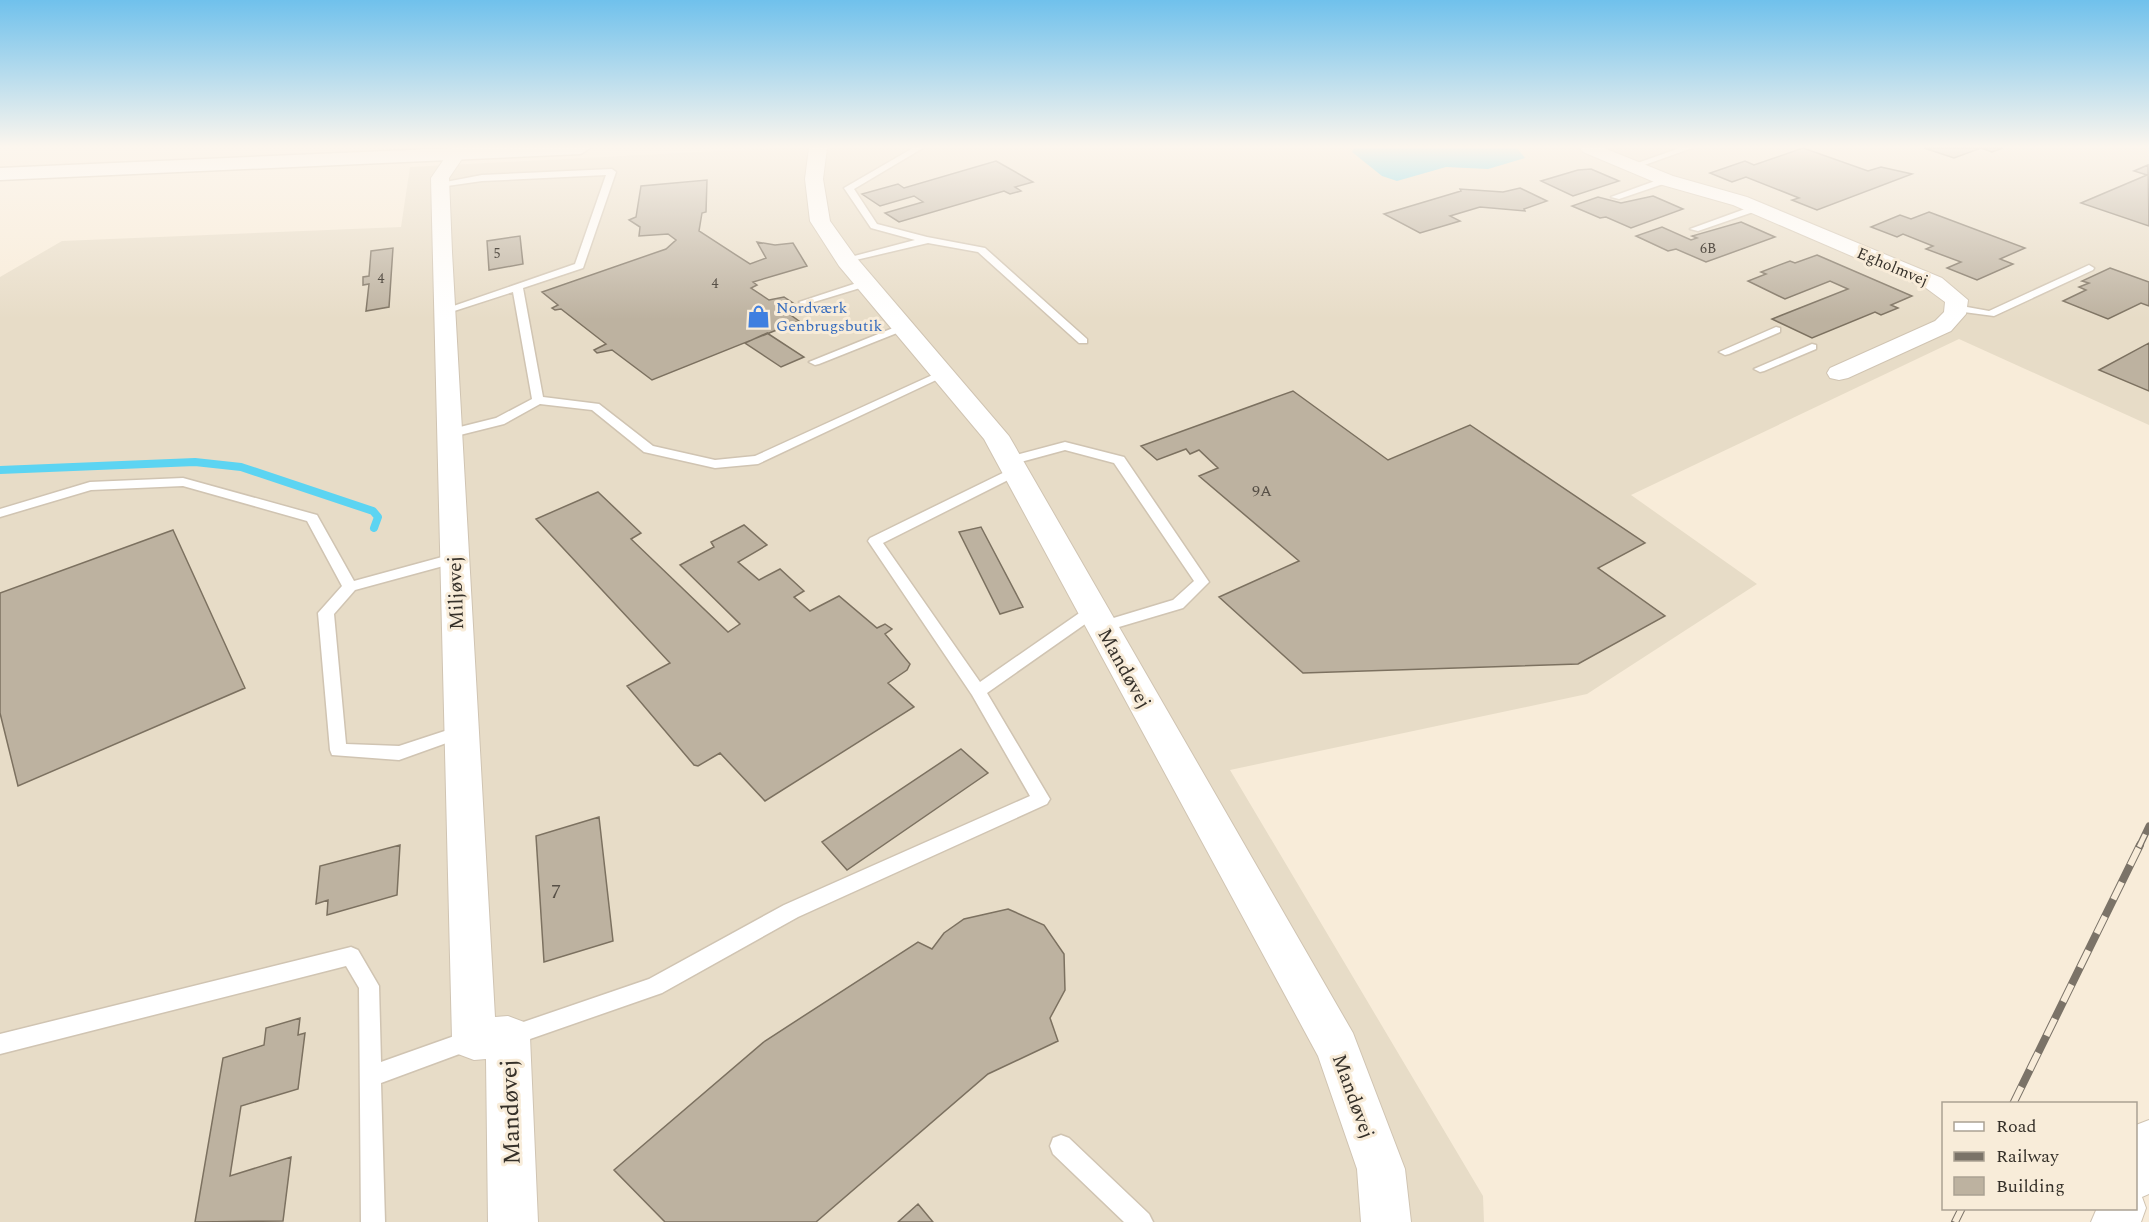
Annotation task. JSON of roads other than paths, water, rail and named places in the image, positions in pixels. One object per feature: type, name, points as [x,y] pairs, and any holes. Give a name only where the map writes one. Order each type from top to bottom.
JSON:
[{"type":"street","name":"Miljøvej","points":[[441,205],[460,732],[491,1038]]},
{"type":"street","name":"Mandøvej","points":[[818,205],[820,221],[857,272],[996,436],[1337,1048],[1381,1169],[1386,1222]]},
{"type":"street","name":"Egholmvej","points":[[1746,205],[1934,283],[1957,300],[1956,308]]},
{"type":"street","points":[[1839,374],[1943,326],[1955,314],[1956,308]]},
{"type":"street","name":"Mandøvej","points":[[491,1038],[513,1222]]},
{"type":"street","points":[[2137,1173],[2149,1143]]},
{"type":"lane","points":[[444,311],[579,266],[600,205]]},
{"type":"lane","points":[[860,205],[874,226],[928,240],[981,250],[1083,341]]},
{"type":"lane","points":[[1695,229],[1756,208]]},
{"type":"lane","points":[[804,302],[857,272],[928,240]]},
{"type":"lane","points":[[1956,308],[1990,314],[2089,268]]},
{"type":"lane","points":[[517,287],[538,400]]},
{"type":"lane","points":[[815,362],[903,327]]},
{"type":"lane","points":[[1725,352],[1776,330]]},
{"type":"lane","points":[[1760,369],[1812,346]]},
{"type":"lane","points":[[448,434],[500,421],[538,400],[595,407],[650,449],[715,464],[758,460],[943,374]]},
{"type":"lane","points":[[371,1076],[655,986],[791,911],[1041,799],[978,691],[874,541],[1012,466],[1065,446],[1119,460],[1202,582],[1178,604],[1097,619],[978,691]]},
{"type":"lane","points":[[0,513],[90,486],[183,482],[312,518],[350,587]]},
{"type":"lane","points":[[453,559],[350,587],[326,613],[338,750],[399,753],[460,732]]},
{"type":"lane","points":[[0,1044],[351,956],[369,986],[373,1222]]},
{"type":"lane","points":[[1061,1146],[1141,1222]]},
{"type":"waterway","points":[[0,470],[195,462],[241,467],[373,511],[378,517],[374,528]]},
{"type":"railway","points":[[2139,847],[2149,826]]},
{"type":"railway","points":[[2014,1102],[2140,845]]},
{"type":"railway","points":[[1955,1222],[1961,1210]]},
{"type":"place","name":"Nordværk Genbrugsbutik","points":[[758,316]]}]
